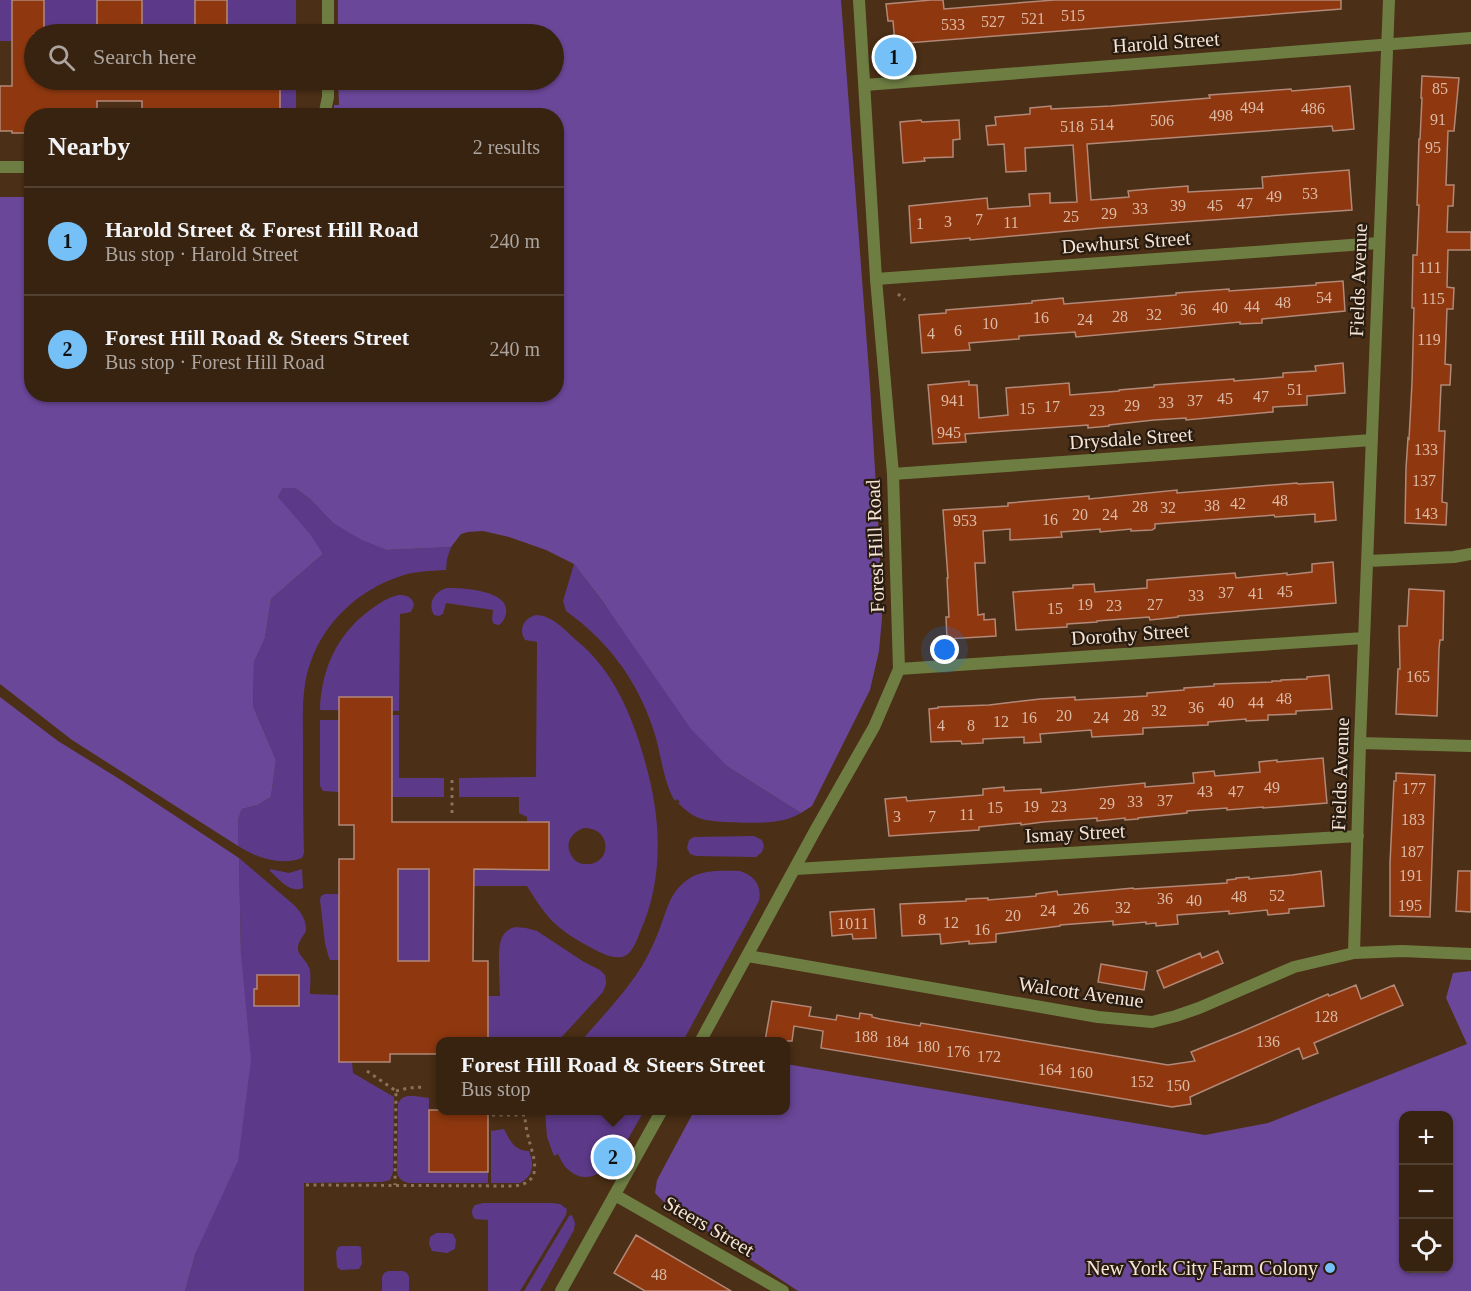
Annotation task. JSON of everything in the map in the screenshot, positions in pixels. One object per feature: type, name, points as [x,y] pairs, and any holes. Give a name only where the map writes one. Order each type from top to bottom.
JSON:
[{"type":"street","points":[[328,0],[328,24]]},
{"type":"street","name":"Forest Hill Road","points":[[702,1037],[874,727],[899,669],[892,474],[876,279],[859,0]]},
{"type":"street","name":"Fields Avenue","points":[[1354,952],[1389,0]]},
{"type":"street","name":"Harold Street","points":[[865,85],[1471,38]]},
{"type":"street","points":[[326,108],[328,90]]},
{"type":"street","points":[[0,167],[24,167]]},
{"type":"street","name":"Dewhurst Street","points":[[876,279],[1379,243]]},
{"type":"street","name":"Drysdale Street","points":[[892,474],[1372,440]]},
{"type":"street","points":[[1368,561],[1454,557],[1471,554]]},
{"type":"street","name":"Dorothy Street","points":[[899,669],[1364,638]]},
{"type":"street","points":[[1360,743],[1471,746]]},
{"type":"street","name":"Ismay Street","points":[[795,869],[1358,836]]},
{"type":"street","name":"Walcott Avenue","points":[[748,956],[1098,1017],[1152,1022],[1199,1008],[1294,967],[1354,952],[1402,951],[1471,954]]},
{"type":"street","points":[[561,1291],[659,1115]]},
{"type":"street","name":"Steers Street","points":[[615,1195],[783,1291]]},
{"type":"path","points":[[898,294],[905,300]]},
{"type":"path","points":[[452,778],[452,813]]},
{"type":"path","points":[[367,1071],[396,1091],[424,1087]]},
{"type":"path","points":[[395,1185],[396,1091]]},
{"type":"path","points":[[306,1185],[514,1186],[528,1181],[533,1175],[535,1163],[525,1115],[488,1115]]},
{"type":"shaded area","points":[[0,0],[12,0],[12,41],[0,41]]},
{"type":"shaded area","points":[[44,0],[97,0],[97,24],[44,24]]},
{"type":"shaded area","points":[[142,0],[195,0],[195,24],[142,24]]},
{"type":"shaded area","points":[[227,0],[296,0],[296,24],[227,24]]},
{"type":"shaded area","points":[[338,0],[841,0],[870,385],[882,618],[879,651],[870,690],[812,806],[801,813],[728,767],[691,729],[574,564],[546,550],[483,531],[461,534],[451,547],[387,550],[362,540],[333,523],[310,499],[295,488],[283,488],[278,497],[310,534],[323,554],[271,599],[265,638],[254,662],[253,706],[276,760],[271,797],[258,805],[242,809],[238,820],[238,846],[72,740],[0,684],[0,197],[24,197],[24,402],[564,402],[564,108],[334,108],[334,105],[339,105],[338,90],[564,90],[564,24],[338,24]]},
{"type":"shaded area","points":[[280,90],[296,90],[296,108],[280,108]]},
{"type":"shaded area","points":[[283,488],[295,488],[310,499],[333,523],[387,550],[451,547],[446,570],[406,574],[372,589],[346,608],[317,646],[308,671],[303,702],[304,853],[302,858],[277,861],[253,854],[238,846],[238,820],[242,809],[258,805],[271,797],[276,760],[253,706],[254,662],[265,638],[271,599],[323,554],[278,497]]},
{"type":"shaded area","points":[[574,564],[728,767],[801,813],[771,822],[717,821],[695,816],[681,806],[677,799],[675,801],[666,779],[650,719],[633,683],[597,637],[566,611],[563,601]]},
{"type":"shaded area","points":[[447,588],[481,591],[498,597],[506,608],[504,620],[499,625],[494,624],[493,610],[446,603],[443,614],[434,615],[431,606],[433,598]]},
{"type":"shaded area","points":[[399,595],[409,597],[414,605],[411,612],[400,614],[399,711],[320,710],[328,667],[348,630],[380,603]]},
{"type":"shaded area","points":[[536,615],[558,624],[590,653],[611,679],[634,726],[650,780],[658,845],[654,889],[636,943],[626,956],[613,957],[604,954],[567,933],[546,914],[527,886],[474,886],[474,869],[549,869],[549,822],[527,822],[527,817],[519,813],[519,797],[459,797],[459,778],[536,777],[537,642],[525,640],[522,628],[525,621]],"holes":[[[584,828],[594,830],[604,840],[606,847],[604,854],[594,863],[578,862],[570,853],[570,840],[579,830]]]},
{"type":"shaded area","points":[[0,697],[58,741],[239,858],[241,955],[251,1060],[238,1161],[196,1252],[185,1291],[0,1291]]},
{"type":"shaded area","points":[[392,715],[399,715],[399,778],[444,778],[444,797],[392,797]]},
{"type":"shaded area","points":[[320,720],[339,720],[339,792],[323,791],[320,786]]},
{"type":"shaded area","points":[[754,836],[762,840],[764,846],[762,852],[756,857],[696,856],[690,854],[687,848],[689,840],[694,837]]},
{"type":"shaded area","points":[[239,858],[294,905],[303,917],[306,931],[298,950],[310,970],[310,994],[339,995],[339,1062],[352,1062],[353,1073],[394,1097],[393,1172],[390,1180],[304,1183],[304,1291],[185,1291],[196,1252],[241,955]]},
{"type":"shaded area","points":[[270,869],[289,873],[302,869],[303,888],[294,889],[285,885]]},
{"type":"shaded area","points":[[398,869],[429,869],[429,961],[398,961]]},
{"type":"shaded area","points":[[715,871],[740,871],[750,876],[758,886],[759,901],[685,1037],[584,1037],[621,995],[642,966],[656,938],[670,900],[678,888],[696,875]]},
{"type":"shaded area","points":[[325,894],[339,894],[339,960],[330,960],[325,943],[320,900]]},
{"type":"shaded area","points":[[515,927],[537,931],[605,975],[606,984],[603,992],[562,1037],[488,1037],[488,996],[500,996],[500,945],[504,933]]},
{"type":"shaded area","points":[[1471,971],[1471,1291],[798,1291],[666,1204],[655,1193],[657,1180],[692,1115],[790,1115],[790,1065],[1205,1135],[1268,1123],[1467,1044],[1446,998],[1453,973]]},
{"type":"shaded area","points":[[407,1096],[429,1098],[429,1172],[488,1172],[488,1183],[410,1183],[400,1179],[397,1173],[398,1103]]},
{"type":"shaded area","points":[[545,1115],[642,1115],[620,1153],[614,1150],[608,1164],[596,1175],[580,1176],[568,1169],[558,1154],[554,1156],[547,1137]]},
{"type":"shaded area","points":[[504,1129],[514,1144],[524,1151],[529,1151],[531,1156],[532,1169],[528,1177],[520,1183],[491,1183],[491,1131]]},
{"type":"shaded area","points":[[552,1203],[560,1204],[567,1209],[566,1215],[520,1291],[488,1291],[488,1220],[475,1219],[472,1212],[475,1205]]},
{"type":"shaded area","points":[[572,1215],[575,1223],[574,1230],[540,1291],[524,1291],[569,1216]]},
{"type":"shaded area","points":[[436,1233],[453,1234],[456,1240],[455,1249],[447,1253],[432,1251],[429,1244],[430,1237]]},
{"type":"shaded area","points":[[338,1247],[361,1247],[362,1264],[359,1269],[341,1270],[337,1267],[336,1252]]},
{"type":"shaded area","points":[[388,1271],[407,1273],[409,1291],[382,1291],[382,1277]]},
{"type":"building","points":[[12,0],[44,0],[44,24],[24,24],[24,90],[280,90],[280,108],[142,108],[142,101],[97,101],[97,108],[24,108],[24,133],[12,133],[12,131],[0,131],[0,86],[12,86]]},
{"type":"building","points":[[97,0],[142,0],[142,24],[97,24]]},
{"type":"building","points":[[195,0],[227,0],[227,24],[195,24]]},
{"type":"building","points":[[943,0],[944,9],[1054,0],[1341,0],[1341,9],[895,44],[893,21],[888,21],[886,4]]},
{"type":"building","points":[[1422,76],[1459,78],[1454,131],[1448,131],[1446,185],[1454,185],[1453,206],[1448,206],[1447,232],[1471,232],[1471,250],[1448,250],[1447,287],[1454,288],[1453,309],[1447,309],[1445,364],[1451,365],[1450,385],[1441,385],[1439,431],[1445,431],[1442,502],[1447,503],[1446,525],[1405,523],[1412,383],[1413,255],[1417,255]]},
{"type":"building","points":[[1350,86],[1354,129],[1333,131],[1332,126],[1087,144],[1091,200],[1129,197],[1128,191],[1188,186],[1188,192],[1263,188],[1262,177],[1349,170],[1352,210],[911,243],[909,206],[987,198],[988,209],[1030,206],[1029,194],[1050,193],[1050,203],[1077,202],[1073,145],[1025,148],[1026,171],[1006,172],[1004,144],[988,145],[986,126],[996,125],[995,117],[1030,114],[1030,108],[1051,106],[1051,109],[1111,106],[1210,98],[1209,95]]},
{"type":"building","points":[[921,120],[922,122],[959,120],[960,139],[953,140],[953,157],[924,158],[925,161],[903,163],[900,122]]},
{"type":"building","points":[[1343,281],[1345,311],[1262,319],[1262,323],[1240,324],[1240,322],[1076,337],[1075,332],[1019,336],[1019,339],[969,343],[970,350],[922,353],[919,315],[946,313],[946,310],[1032,303],[1032,301],[1063,298],[1064,304]]},
{"type":"building","points":[[1343,363],[1345,393],[1307,396],[1307,405],[1273,407],[1273,412],[1186,420],[1186,418],[1154,420],[1088,428],[1088,425],[965,434],[966,442],[933,444],[928,385],[969,381],[969,385],[977,385],[979,418],[1008,415],[1006,388],[1069,383],[1070,395],[1154,387],[1154,385],[1283,377],[1283,373],[1316,371],[1315,366]]},
{"type":"building","points":[[1333,482],[1336,520],[1315,522],[1315,514],[1275,517],[1274,515],[1155,524],[1152,530],[1131,531],[1131,529],[1100,532],[1100,529],[1061,532],[1062,537],[1010,540],[1010,529],[983,531],[985,563],[975,563],[978,615],[984,614],[984,620],[995,619],[996,636],[947,639],[948,578],[943,510],[1008,506],[1008,503],[1089,496],[1089,499],[1177,490],[1177,493]]},
{"type":"building","points":[[1333,562],[1336,603],[1150,620],[1149,617],[1097,621],[1067,624],[1067,627],[1016,630],[1013,592],[1073,588],[1073,585],[1094,584],[1095,592],[1147,588],[1147,580],[1235,573],[1236,578],[1287,573],[1287,575],[1312,572],[1312,564]]},
{"type":"building","points":[[1409,589],[1444,591],[1437,716],[1396,714],[1398,669],[1400,669],[1399,626],[1407,626]]},
{"type":"building","points":[[1329,675],[1332,709],[1268,715],[1268,720],[1246,721],[1246,719],[1208,722],[1208,725],[1143,728],[1143,734],[1092,737],[1091,730],[1040,734],[1041,742],[1024,743],[1024,737],[983,739],[983,743],[931,742],[929,709],[938,707],[1075,697],[1075,700],[1147,696],[1147,693],[1214,686],[1214,684],[1272,682]]},
{"type":"building","points":[[339,697],[392,697],[392,822],[549,822],[549,870],[474,869],[473,961],[488,961],[488,1037],[436,1037],[436,1054],[390,1054],[390,1062],[339,1062],[339,859],[354,859],[354,825],[339,825]],"holes":[[[398,869],[429,869],[429,961],[398,961]]]},
{"type":"building","points":[[1323,758],[1327,803],[1187,811],[1187,813],[1125,820],[1125,818],[1097,821],[1097,818],[1021,825],[1021,823],[979,827],[979,830],[889,836],[885,799],[906,797],[907,801],[983,795],[983,789],[1004,787],[1004,791],[1041,789],[1041,793],[1145,783],[1145,787],[1194,783],[1193,773],[1214,771],[1215,776],[1260,772],[1259,762]]},
{"type":"building","points":[[1396,773],[1435,775],[1430,917],[1390,916],[1390,863]]},
{"type":"building","points":[[1321,871],[1324,906],[1289,909],[1289,913],[1268,915],[1267,910],[1229,914],[1229,911],[1177,915],[1178,924],[1156,926],[1156,923],[1146,924],[1146,922],[1113,925],[1113,921],[1060,925],[996,934],[996,942],[969,944],[969,941],[941,944],[940,934],[902,936],[900,904],[988,898],[988,900],[1036,896],[1036,894],[1057,891],[1058,895],[1227,883],[1227,880],[1236,878],[1249,877],[1249,879]]},
{"type":"building","points":[[1458,871],[1471,871],[1471,912],[1456,911]]},
{"type":"building","points":[[874,909],[876,938],[853,939],[852,934],[832,936],[830,912]]},
{"type":"building","points":[[1218,951],[1223,963],[1164,988],[1157,971],[1200,953],[1202,958]]},
{"type":"building","points":[[1101,964],[1147,972],[1144,990],[1098,982]]},
{"type":"building","points":[[257,975],[299,975],[299,1006],[254,1006]]},
{"type":"building","points":[[1356,985],[1361,999],[1394,985],[1403,1005],[1314,1043],[1318,1053],[1303,1059],[1299,1048],[1190,1097],[1191,1104],[1172,1107],[821,1048],[823,1031],[794,1026],[792,1041],[790,1037],[766,1037],[772,1001],[811,1007],[809,1016],[836,1020],[837,1015],[859,1019],[860,1013],[920,1026],[921,1023],[1168,1065],[1195,1061],[1191,1052],[1328,994],[1329,996]]},
{"type":"building","points":[[429,1110],[436,1110],[436,1115],[488,1115],[488,1172],[429,1172]]},
{"type":"building","points":[[636,1235],[731,1291],[645,1291],[614,1273]]},
{"type":"place","name":"Harold Street & Forest Hill Road","points":[[894,57]]},
{"type":"place","name":"Forest Hill Road & Steers Street","points":[[613,1157]]},
{"type":"place","name":"New York City Farm Colony","points":[[1330,1268]]}]
